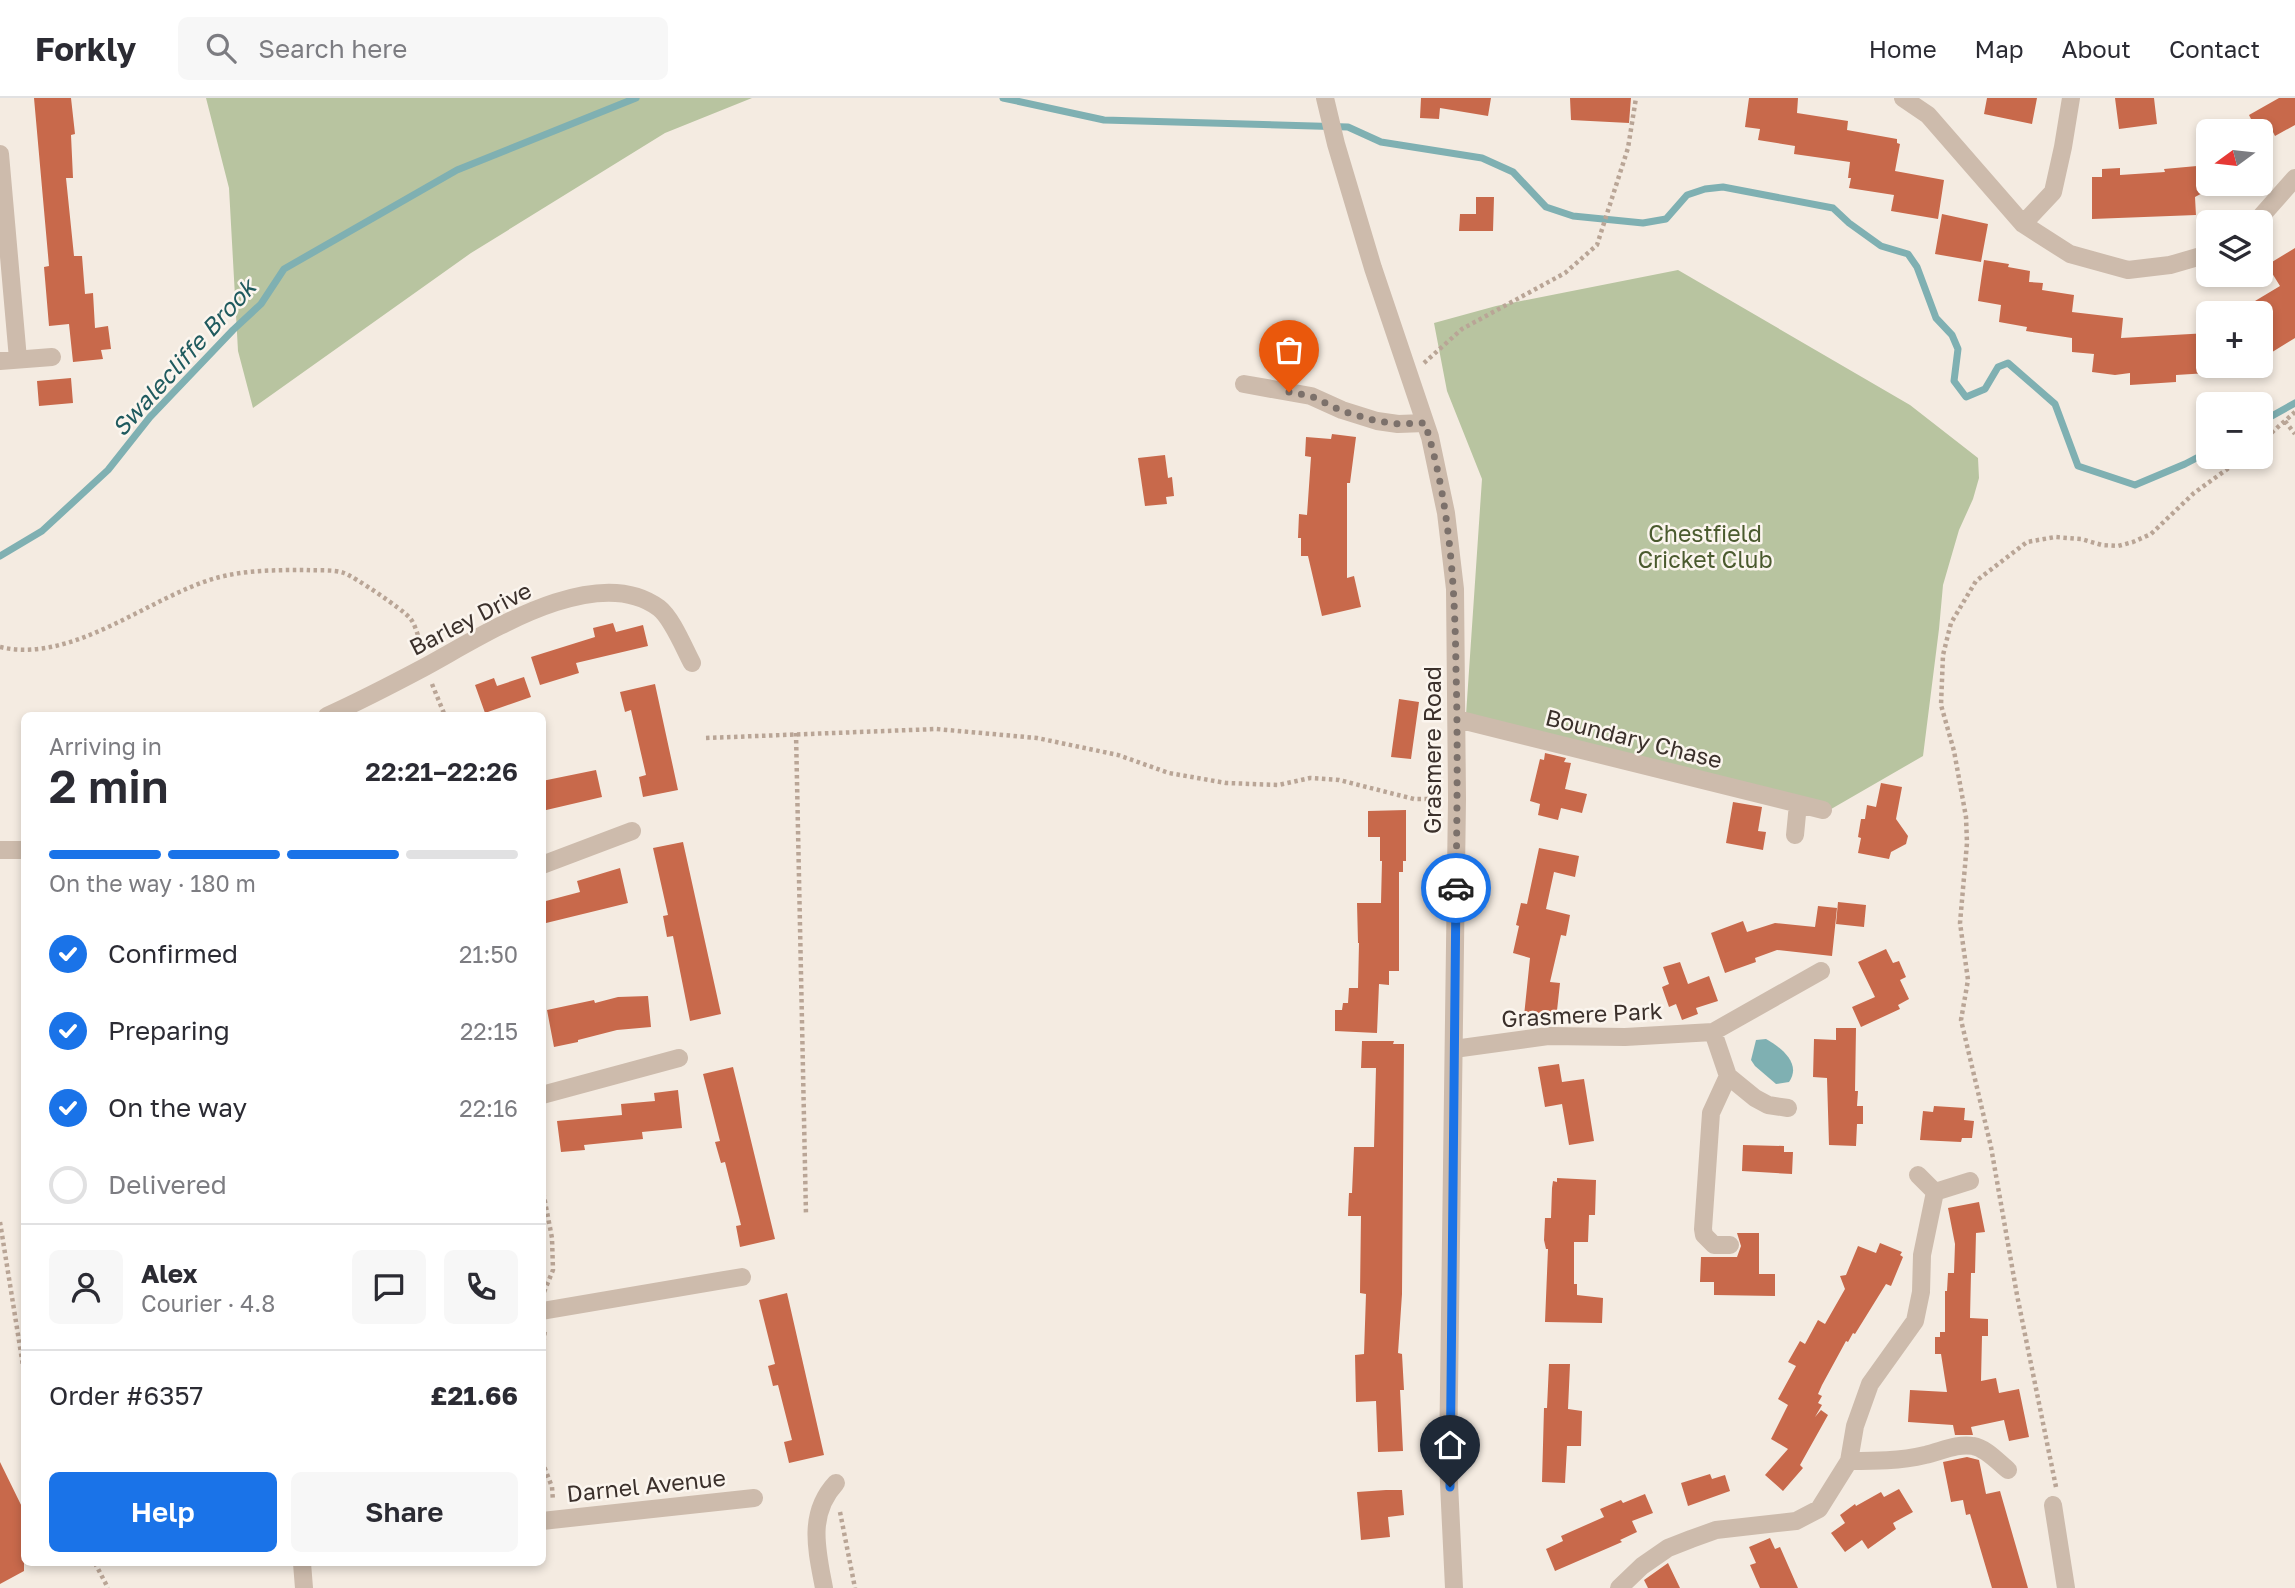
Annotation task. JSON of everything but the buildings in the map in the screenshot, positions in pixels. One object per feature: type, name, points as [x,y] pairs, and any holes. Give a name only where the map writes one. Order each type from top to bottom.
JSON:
[{"type":"street","points":[[1903,98],[1928,115],[2023,224],[2070,254],[2128,270],[2170,265],[2196,257]]},
{"type":"street","points":[[2023,224],[2053,192],[2071,98]]},
{"type":"street","name":"Grasmere Road","points":[[1325,101],[1373,268],[1425,423],[1446,513],[1455,589],[1457,799],[1448,1462],[1454,1588]]},
{"type":"street","points":[[0,154],[9,360],[52,356]]},
{"type":"street","points":[[2267,210],[2295,178]]},
{"type":"street","points":[[1244,384],[1311,396],[1342,411],[1377,421],[1398,424],[1425,423]]},
{"type":"street","name":"Barley Drive","points":[[335,712],[523,614],[580,596],[612,591],[640,599],[660,609],[692,663]]},
{"type":"street","name":"Boundary Chase","points":[[1457,719],[1823,810]]},
{"type":"street","points":[[1796,835],[1798,804]]},
{"type":"street","points":[[546,863],[632,831]]},
{"type":"street","points":[[0,850],[21,850]]},
{"type":"street","name":"Grasmere Park","points":[[1454,1049],[1548,1036],[1625,1037],[1713,1032],[1821,971]]},
{"type":"street","points":[[1713,1032],[1728,1076],[1768,1105],[1788,1108]]},
{"type":"street","points":[[546,1094],[679,1058]]},
{"type":"street","points":[[1728,1076],[1711,1113],[1703,1229],[1704,1235],[1714,1245],[1730,1245]]},
{"type":"street","points":[[1918,1175],[1936,1192]]},
{"type":"street","points":[[1936,1192],[1970,1181]]},
{"type":"street","points":[[1619,1588],[1642,1566],[1668,1548],[1716,1530],[1796,1521],[1819,1509],[1849,1461],[1855,1426],[1870,1384],[1915,1321],[1921,1292],[1922,1255],[1936,1192]]},
{"type":"street","points":[[546,1310],[742,1277]]},
{"type":"street","points":[[1849,1461],[1883,1461],[1925,1455],[1954,1447],[1973,1446],[1987,1452],[2008,1470]]},
{"type":"street","points":[[824,1588],[816,1524],[828,1492],[836,1483]]},
{"type":"street","name":"Darnel Avenue","points":[[547,1520],[754,1498]]},
{"type":"street","points":[[2055,1499],[2066,1588]]},
{"type":"street","points":[[302,1566],[304,1588]]},
{"type":"path","points":[[1410,375],[1462,329],[1565,273],[1597,244],[1628,148],[1636,98]]},
{"type":"path","points":[[2273,432],[2295,412]]},
{"type":"path","points":[[2285,421],[2295,434]]},
{"type":"path","points":[[2055,1499],[1991,1147],[1961,1020],[1968,980],[1960,923],[1967,843],[1966,817],[1954,751],[1941,705],[1943,655],[1951,623],[1976,580],[2027,542],[2055,537],[2081,539],[2102,545],[2118,546],[2133,542],[2151,534],[2194,493],[2227,469]]},
{"type":"path","points":[[0,647],[37,648],[68,642],[216,578],[277,570],[341,572],[354,578],[411,619],[444,712]]},
{"type":"path","points":[[706,738],[936,729],[1037,738],[1118,755],[1169,773],[1226,783],[1278,785],[1310,778],[1329,779],[1414,799],[1457,799]]},
{"type":"path","points":[[796,733],[806,1215]]},
{"type":"path","points":[[546,1207],[552,1238],[553,1270],[546,1287]]},
{"type":"path","points":[[0,1222],[21,1353]]},
{"type":"path","points":[[546,1474],[554,1499],[547,1520]]},
{"type":"path","points":[[836,1483],[855,1588]]},
{"type":"path","points":[[97,1566],[108,1588]]},
{"type":"green space","points":[[206,98],[752,98],[665,133],[471,253],[253,408],[238,351],[229,188]]},
{"type":"green space","name":"Chestfield Cricket Club","points":[[1678,270],[1910,405],[1978,458],[1979,478],[1959,530],[1943,585],[1923,756],[1826,812],[1466,715],[1482,479],[1447,391],[1434,323],[1496,306]]},
{"type":"water","points":[[1766,1039],[1788,1057],[1793,1069],[1789,1082],[1776,1084],[1751,1060],[1756,1040]]},
{"type":"waterway","name":"Swalecliffe Brook","points":[[0,556],[42,531],[108,470],[150,417],[261,304],[284,269],[457,170],[636,98]]},
{"type":"waterway","name":"Swalecliffe Brook","points":[[1003,98],[1104,120],[1348,127],[1381,142],[1482,158],[1513,172],[1546,207],[1573,216],[1643,223],[1666,219],[1687,195],[1723,187],[1833,208],[1881,246],[1908,254],[1917,267],[1936,318],[1952,335],[1958,349],[1954,381],[1966,397],[1985,389],[1998,367],[2008,363],[2055,404],[2078,466],[2135,485],[2196,458]]},
{"type":"waterway","name":"Swalecliffe Brook","points":[[2273,415],[2295,403]]},
{"type":"way so far","points":[[1289,392],[1311,396],[1342,411],[1377,421],[1398,424],[1425,423],[1446,513],[1455,589],[1456,888]]},
{"type":"route","points":[[1450,1487],[1448,1462],[1456,888]]}]
